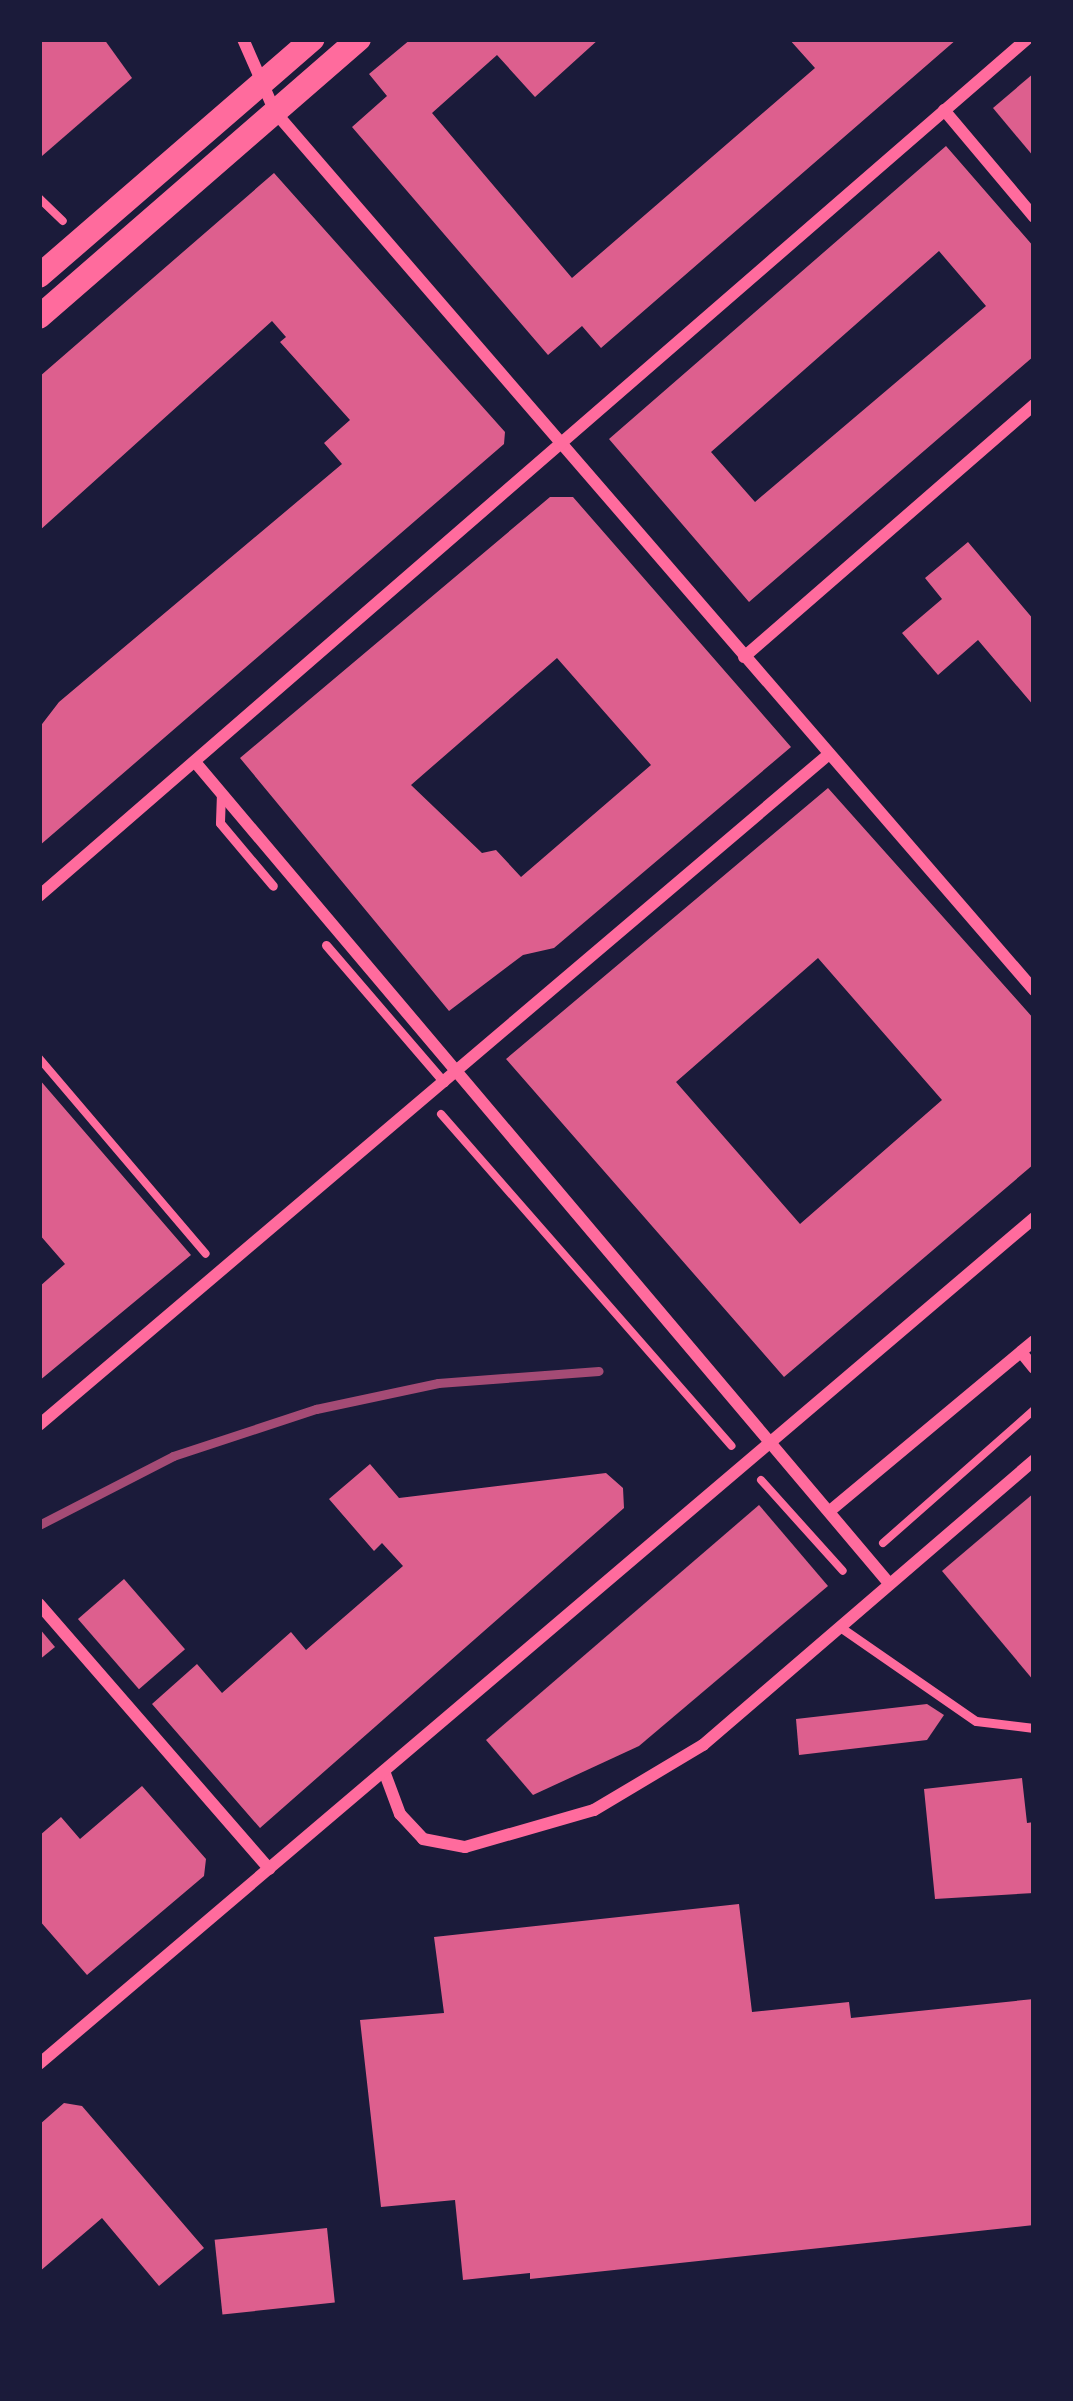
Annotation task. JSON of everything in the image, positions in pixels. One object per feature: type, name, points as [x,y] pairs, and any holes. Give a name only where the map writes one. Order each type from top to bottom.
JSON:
[{"type":"main road","points":[[39,276],[313,39]]},
{"type":"main road","points":[[39,316],[359,39]]},
{"type":"street","points":[[243,39],[265,80],[275,112],[1034,989]]},
{"type":"street","points":[[39,896],[565,445],[1027,39]]},
{"type":"street","points":[[944,110],[1034,217]]},
{"type":"street","points":[[744,656],[1034,405]]},
{"type":"street","points":[[39,1425],[452,1080],[828,755]]},
{"type":"street","points":[[195,762],[452,1080],[832,1510],[888,1582]]},
{"type":"street","points":[[39,2065],[1034,1219]]},
{"type":"street","points":[[832,1510],[1034,1341]]},
{"type":"street","points":[[1021,1352],[1034,1368]]},
{"type":"street","points":[[384,1771],[400,1814],[423,1840],[465,1847],[594,1810],[703,1745],[1034,1460]]},
{"type":"street","points":[[39,1604],[269,1869]]},
{"type":"lane","points":[[221,793],[220,823],[273,886]]},
{"type":"lane","points":[[326,945],[452,1080]]},
{"type":"lane","points":[[840,1627],[976,1721],[1034,1728]]},
{"type":"path","points":[[39,1058],[223,1274]]},
{"type":"path","points":[[427,1101],[838,1569],[846,1572],[868,1556],[1034,1410]]},
{"type":"building","points":[[39,39],[104,39],[132,78],[42,156]]},
{"type":"building","points":[[411,39],[599,39],[535,97],[497,55],[432,113],[572,278],[815,68],[789,39],[957,39],[601,348],[582,326],[548,355],[352,127],[387,96],[369,74]]},
{"type":"building","points":[[1034,73],[1034,157],[993,108]]},
{"type":"building","points":[[946,146],[1034,247],[1034,356],[749,602],[609,439]],"holes":[[[939,251],[986,306],[755,502],[711,452]]]},
{"type":"building","points":[[274,173],[505,432],[504,444],[39,846],[39,728],[59,702],[342,464],[324,443],[350,420],[280,342],[286,337],[272,321],[39,531],[39,377]]},
{"type":"building","points":[[550,497],[573,497],[791,747],[554,948],[523,955],[449,1011],[240,758]],"holes":[[[557,658],[651,765],[521,877],[496,850],[482,853],[411,785]]]},
{"type":"building","points":[[968,542],[1034,620],[1034,706],[978,640],[938,675],[902,633],[942,599],[925,578]]},
{"type":"building","points":[[828,788],[1034,1019],[1034,1164],[784,1377],[506,1059]],"holes":[[[818,958],[942,1100],[800,1224],[676,1082]]]},
{"type":"building","points":[[39,1079],[191,1255],[39,1381],[39,1287],[65,1264],[39,1234]]},
{"type":"building","points":[[370,1464],[399,1498],[606,1473],[623,1488],[624,1508],[260,1828],[152,1704],[197,1664],[222,1693],[291,1632],[306,1650],[403,1566],[382,1543],[374,1551],[329,1499]]},
{"type":"building","points":[[1034,1493],[1034,1681],[942,1571]]},
{"type":"building","points":[[759,1505],[828,1586],[639,1746],[533,1795],[486,1740]]},
{"type":"building","points":[[124,1579],[185,1649],[139,1689],[78,1619]]},
{"type":"building","points":[[39,1628],[55,1647],[39,1660]]},
{"type":"building","points":[[927,1704],[944,1715],[927,1740],[799,1755],[796,1719]]},
{"type":"building","points":[[1022,1778],[1027,1823],[1034,1822],[1034,1893],[935,1899],[924,1789]]},
{"type":"building","points":[[142,1786],[206,1859],[204,1876],[87,1975],[39,1920],[39,1836],[61,1817],[80,1839]]},
{"type":"building","points":[[739,1904],[752,2012],[849,2002],[851,2018],[1034,1999],[1034,2225],[530,2279],[530,2273],[463,2280],[455,2200],[381,2207],[360,2020],[444,2013],[434,1937]]},
{"type":"building","points":[[64,2103],[82,2106],[204,2248],[159,2286],[102,2218],[39,2272],[39,2125]]},
{"type":"building","points":[[327,2228],[335,2303],[222,2314],[215,2240]]},
{"type":"railway","points":[[39,1525],[173,1456],[316,1409],[438,1383],[599,1371]]}]
